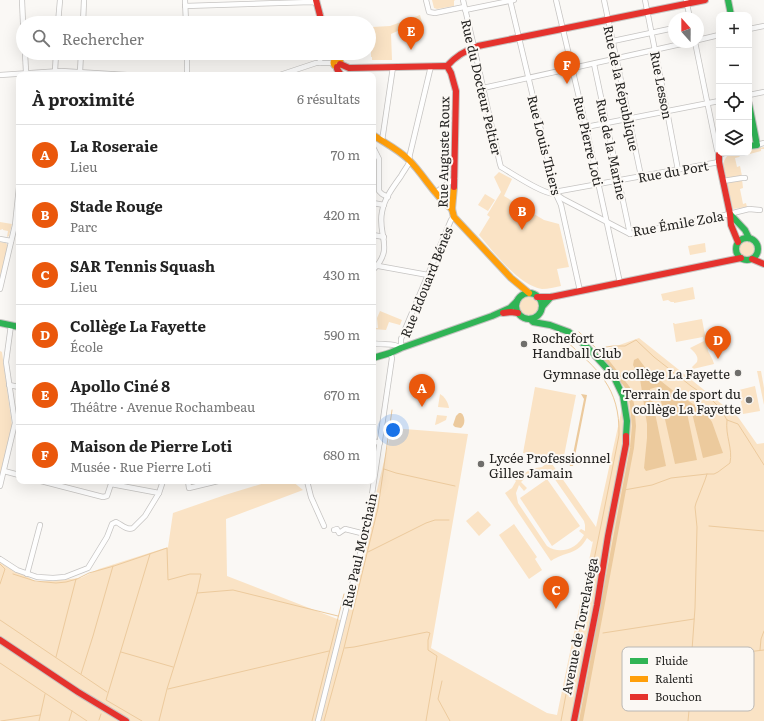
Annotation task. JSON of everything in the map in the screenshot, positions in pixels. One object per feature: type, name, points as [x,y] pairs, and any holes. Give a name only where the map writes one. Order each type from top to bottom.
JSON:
[{"type":"main road","points":[[337,61],[349,68],[447,66],[452,60],[474,47],[647,12],[686,2],[705,0]]},
{"type":"main road","points":[[728,0],[730,12]]},
{"type":"main road","points":[[317,1],[321,15]]},
{"type":"main road","points":[[337,61],[337,69],[339,72]]},
{"type":"main road","name":"Rue Auguste Roux","points":[[447,66],[451,73],[456,90],[455,178],[452,209],[454,217]]},
{"type":"main road","points":[[752,119],[757,145],[752,146]]},
{"type":"main road","points":[[376,137],[409,160],[435,193],[447,206],[452,209]]},
{"type":"main road","points":[[716,264],[727,259],[736,249],[738,242],[731,225],[719,162],[720,156]]},
{"type":"main road","points":[[537,297],[551,297],[726,262],[734,259],[752,259],[762,250],[756,242],[749,238],[745,230],[730,214]]},
{"type":"main road","points":[[454,217],[511,278],[529,293],[537,297],[541,303],[541,310],[550,325]]},
{"type":"main road","points":[[738,242],[744,238],[749,238]]},
{"type":"main road","points":[[736,249],[741,258]]},
{"type":"main road","points":[[752,259],[764,264]]},
{"type":"main road","points":[[511,278],[516,287],[518,299],[516,308],[518,313],[523,318],[534,318],[551,297]]},
{"type":"main road","points":[[376,357],[492,316],[510,308],[522,295],[529,293]]},
{"type":"main road","points":[[492,316],[509,312],[518,313]]},
{"type":"main road","name":"Avenue de Torrelavéga","points":[[530,319],[533,322],[550,325],[569,332],[586,346],[613,375],[623,396],[627,421],[626,444],[608,536],[597,605],[574,721]]},
{"type":"main road","points":[[0,323],[16,326]]},
{"type":"main road","name":"Avenue de Torrelavéga","points":[[571,721],[599,573],[608,536]]},
{"type":"main road","points":[[0,640],[67,685],[126,721]]},
{"type":"street","points":[[22,0],[23,16]]},
{"type":"street","points":[[59,16],[60,0]]},
{"type":"street","points":[[83,16],[84,0]]},
{"type":"street","points":[[426,0],[429,12],[435,13],[511,0]]},
{"type":"street","name":"Rue du Docteur Peltier","points":[[462,0],[500,164]]},
{"type":"street","name":"Rue Louis Thiers","points":[[511,0],[518,38],[556,194],[561,205],[580,291]]},
{"type":"street","name":"Rue Pierre Loti","points":[[556,0],[620,282]]},
{"type":"street","name":"Rue de la République","points":[[604,0],[640,176]]},
{"type":"street","name":"Rue Lesson","points":[[645,0],[678,170]]},
{"type":"street","points":[[186,16],[185,3],[317,1]]},
{"type":"street","points":[[686,2],[688,12]]},
{"type":"street","points":[[752,28],[764,26]]},
{"type":"street","points":[[613,41],[668,29]]},
{"type":"street","points":[[704,39],[716,36]]},
{"type":"street","points":[[483,88],[668,47]]},
{"type":"street","points":[[696,48],[716,145]]},
{"type":"street","points":[[25,60],[26,72]]},
{"type":"street","points":[[55,71],[56,60]]},
{"type":"street","points":[[80,72],[81,60]]},
{"type":"street","points":[[187,60],[187,72]]},
{"type":"street","points":[[289,72],[320,62],[337,61]]},
{"type":"street","name":"Rue de la Marine","points":[[594,64],[630,234]]},
{"type":"street","points":[[376,264],[382,258],[384,251],[384,237],[381,218],[384,205],[409,163],[431,66]]},
{"type":"street","points":[[376,144],[381,140],[393,67]]},
{"type":"street","points":[[44,72],[58,72]]},
{"type":"street","points":[[0,75],[16,73]]},
{"type":"street","points":[[752,94],[764,92]]},
{"type":"street","points":[[586,127],[716,102]]},
{"type":"street","points":[[757,145],[764,143]]},
{"type":"street","points":[[376,153],[379,159],[379,191],[388,197]]},
{"type":"street","name":"Rue du Port","points":[[556,194],[560,191],[719,162]]},
{"type":"street","name":"Rue Émile Zola","points":[[500,164],[501,167],[538,188],[552,194],[556,194],[630,234],[749,209],[760,210]]},
{"type":"street","points":[[435,193],[455,178]]},
{"type":"street","points":[[723,181],[745,178]]},
{"type":"street","points":[[376,204],[384,205]]},
{"type":"street","points":[[0,289],[11,241],[16,210]]},
{"type":"street","name":"Rue Edouard Bénès","points":[[401,348],[401,339],[451,220],[454,217]]},
{"type":"street","points":[[376,236],[384,237]]},
{"type":"street","points":[[0,239],[11,241]]},
{"type":"street","points":[[376,265],[428,274]]},
{"type":"street","points":[[11,325],[6,362],[16,418]]},
{"type":"street","points":[[376,344],[397,345],[401,348]]},
{"type":"street","name":"Rue Paul Morchain","points":[[376,469],[392,358],[390,353]]},
{"type":"street","points":[[9,385],[16,386]]},
{"type":"street","points":[[0,486],[16,427]]},
{"type":"street","points":[[376,442],[380,443]]},
{"type":"street","points":[[4,471],[16,474]]},
{"type":"street","points":[[53,484],[103,497],[107,496],[111,484],[159,493]]},
{"type":"street","points":[[0,559],[17,570],[37,577],[60,578],[86,569],[107,537],[112,524],[116,522],[128,529],[132,528],[145,516],[159,493],[162,484]]},
{"type":"street","points":[[188,484],[189,488]]},
{"type":"street","points":[[184,491],[189,488],[204,484]]},
{"type":"street","points":[[308,484],[311,497],[324,526]]},
{"type":"street","name":"Rue Paul Morchain","points":[[318,721],[364,534],[374,484]]},
{"type":"street","points":[[27,574],[40,525]]},
{"type":"street","points":[[334,530],[337,529],[339,532],[346,529],[364,534]]},
{"type":"shaded area","points":[[432,0],[455,0],[454,6],[437,9],[434,8]]},
{"type":"shaded area","points":[[420,15],[422,22],[391,34],[392,60],[376,60],[376,27],[390,26]]},
{"type":"shaded area","points":[[764,147],[761,151],[752,153],[752,149]]},
{"type":"shaded area","points":[[727,156],[740,156],[735,158],[737,167],[740,166],[742,176],[727,179],[724,168],[725,159]]},
{"type":"shaded area","points":[[499,172],[512,179],[504,196],[544,220],[559,224],[569,267],[557,269],[561,286],[542,289],[524,281],[500,259],[479,235],[490,217],[487,215],[501,192],[494,177]]},
{"type":"shaded area","points":[[742,179],[743,188],[740,189],[743,204],[746,203],[747,207],[733,209],[727,182]]},
{"type":"shaded area","points":[[485,194],[495,200],[488,211],[478,205]]},
{"type":"shaded area","points":[[0,222],[12,224],[9,236],[7,237],[8,231],[3,229],[0,230]]},
{"type":"shaded area","points":[[747,240],[753,243],[756,249],[753,255],[747,258],[741,255],[738,249],[741,243]]},
{"type":"shaded area","points":[[0,242],[6,243],[8,246],[0,277]]},
{"type":"shaded area","points":[[705,243],[706,252],[690,255],[688,246]]},
{"type":"shaded area","points":[[693,287],[695,299],[674,303],[668,300],[663,301],[661,294]]},
{"type":"shaded area","points":[[529,295],[537,298],[540,306],[537,314],[529,317],[521,314],[518,306],[521,298]]},
{"type":"shaded area","points":[[380,311],[402,320],[400,325],[389,322],[386,330],[376,329],[378,328],[377,318]]},
{"type":"shaded area","points":[[702,319],[708,351],[714,364],[693,369],[692,367],[697,362],[697,358],[696,354],[690,348],[704,341],[703,337],[676,342],[673,323],[675,324]]},
{"type":"shaded area","points":[[639,338],[738,417],[757,444],[764,443],[764,721],[0,721],[0,559],[36,582],[81,578],[99,569],[168,547],[173,513],[261,484],[296,484],[303,490],[226,519],[227,576],[345,622],[392,428],[468,434],[431,648],[547,713],[557,715],[593,541],[592,542],[587,538],[575,551],[551,561],[505,493],[512,488],[516,481],[512,477],[515,475],[518,478],[528,471],[542,467],[550,461],[596,527],[626,390],[597,353]],"holes":[[[537,472],[544,473],[554,478],[584,521],[585,531],[581,529],[579,531],[584,535],[577,544],[568,549],[557,550],[547,546],[518,503],[516,493],[519,485],[524,491],[527,488],[521,482],[526,477]]]},
{"type":"shaded area","points":[[0,351],[2,352],[12,425],[0,476]]},
{"type":"shaded area","points":[[638,358],[647,370],[676,393],[704,411],[712,422],[723,453],[703,458],[692,413],[687,413],[697,460],[675,464],[660,397],[660,388],[657,387],[650,389],[666,466],[646,471],[644,468],[647,424],[640,379],[633,365],[634,360]]},
{"type":"shaded area","points":[[757,371],[761,371],[764,388],[764,405]]},
{"type":"shaded area","name":"Terrain de sport du collège La Fayette","points":[[755,386],[760,411],[743,414],[739,390]]},
{"type":"shaded area","points":[[535,387],[576,395],[563,461],[523,453]]},
{"type":"shaded area","points":[[440,394],[446,400],[449,408],[438,407]]},
{"type":"shaded area","points":[[581,394],[587,395],[573,466],[570,466],[569,463],[572,459],[584,399]]},
{"type":"shaded area","points":[[459,413],[462,414],[464,420],[464,424],[461,428],[453,425],[456,416]]},
{"type":"shaded area","points":[[437,415],[447,416],[446,420],[435,425]]},
{"type":"shaded area","points":[[547,479],[580,526],[552,546],[520,498]]},
{"type":"shaded area","points":[[478,511],[491,525],[479,536],[466,521]]},
{"type":"shaded area","points":[[514,524],[537,557],[535,559],[542,570],[529,579],[499,535]]},
{"type":"waterway","points":[[579,332],[598,350],[606,347],[625,346],[636,340],[654,357],[713,401],[720,408],[727,420],[738,424],[764,465]]},
{"type":"waterway","points":[[565,340],[588,361],[605,381],[616,404],[619,435],[572,662]]},
{"type":"waterway","points":[[581,721],[632,448],[634,426],[632,404],[628,388],[603,356]]},
{"type":"waterway","points":[[324,721],[344,648],[378,508],[392,410]]},
{"type":"waterway","points":[[624,490],[652,485],[671,478],[714,474],[718,472],[730,463],[731,458],[727,420]]},
{"type":"waterway","points":[[384,469],[455,486]]},
{"type":"waterway","points":[[692,647],[695,608],[697,527],[695,507],[707,474]]},
{"type":"waterway","points":[[368,552],[426,523],[435,520],[449,520]]},
{"type":"waterway","points":[[709,526],[764,531]]},
{"type":"waterway","points":[[13,574],[35,581],[56,583],[66,582],[167,548],[168,580],[190,574],[201,574],[197,593],[167,689],[159,721]]},
{"type":"waterway","points":[[142,721],[106,700],[150,554]]},
{"type":"waterway","points":[[0,564],[5,569],[0,584]]},
{"type":"waterway","points":[[81,674],[113,566]]},
{"type":"waterway","points":[[56,657],[76,579]]},
{"type":"waterway","points":[[197,593],[233,590],[338,616]]},
{"type":"waterway","points":[[312,721],[344,594]]},
{"type":"waterway","points":[[603,633],[694,619]]},
{"type":"waterway","points":[[0,620],[107,692]]},
{"type":"waterway","points":[[760,650],[761,639],[764,631]]},
{"type":"waterway","points":[[345,648],[427,632],[430,633],[428,650],[437,656],[426,721]]},
{"type":"waterway","points":[[754,651],[764,650]]},
{"type":"waterway","points":[[168,689],[329,651]]},
{"type":"waterway","points":[[121,652],[173,667]]},
{"type":"waterway","points":[[0,663],[87,721]]},
{"type":"waterway","points":[[561,721],[570,673]]},
{"type":"waterway","points":[[442,681],[438,699],[450,721]]},
{"type":"waterway","points":[[39,721],[45,694]]},
{"type":"waterway","points":[[69,721],[72,711]]},
{"type":"waterway","points":[[688,721],[689,711]]},
{"type":"waterway","points":[[99,720],[101,714]]},
{"type":"waterway","points":[[1,721],[40,715]]},
{"type":"traffic: fast","points":[[728,0],[730,12]]},
{"type":"traffic: fast","points":[[752,119],[757,145],[752,146]]},
{"type":"traffic: fast","points":[[730,214],[745,230],[749,238]]},
{"type":"traffic: fast","points":[[743,238],[751,238],[758,245],[758,249],[758,253],[751,260],[743,260],[736,253],[736,245],[743,238]]},
{"type":"traffic: fast","points":[[529,293],[538,297],[542,306],[538,315],[529,319],[520,315],[516,306],[520,297],[529,293]]},
{"type":"traffic: fast","points":[[542,307],[551,297]]},
{"type":"traffic: fast","points":[[376,357],[492,316],[510,308],[517,301]]},
{"type":"traffic: fast","points":[[530,319],[533,322],[550,325],[569,332],[586,346],[613,375],[623,396],[627,421],[626,436]]},
{"type":"traffic: fast","points":[[0,323],[16,326]]},
{"type":"traffic: slow","points":[[334,60],[334,66],[340,66],[341,63]]},
{"type":"traffic: slow","points":[[376,137],[405,156],[440,198],[452,209]]},
{"type":"traffic: slow","points":[[454,187],[452,209],[454,217],[511,278],[529,293]]},
{"type":"traffic: jam","points":[[316,0],[320,16]]},
{"type":"traffic: jam","points":[[447,66],[461,54],[478,46],[705,0]]},
{"type":"traffic: jam","points":[[340,64],[349,68],[447,66],[451,73],[456,91],[454,187]]},
{"type":"traffic: jam","points":[[337,67],[339,72]]},
{"type":"traffic: jam","points":[[719,156],[731,225],[738,242]]},
{"type":"traffic: jam","points":[[537,297],[551,297],[741,258]]},
{"type":"traffic: jam","points":[[752,259],[764,264]]},
{"type":"traffic: jam","points":[[503,313],[518,313]]},
{"type":"traffic: jam","points":[[574,721],[597,605],[608,536],[626,444],[626,436]]},
{"type":"traffic: jam","points":[[0,640],[78,692],[126,721]]},
{"type":"place","name":"Apollo Ciné 8","points":[[411,50]]},
{"type":"place","name":"Maison de Pierre Loti","points":[[567,84]]},
{"type":"place","name":"Stade Rouge","points":[[522,230]]},
{"type":"place","name":"Rochefort Handball Club","points":[[524,344]]},
{"type":"place","name":"Collège La Fayette","points":[[718,359]]},
{"type":"place","name":"Gymnase du collège La Fayette","points":[[738,373]]},
{"type":"place","name":"Terrain de sport du collège La Fayette","points":[[749,400]]},
{"type":"place","name":"La Roseraie","points":[[422,407]]},
{"type":"place","name":"Lycée Professionnel Gilles Jamain","points":[[481,464]]},
{"type":"place","name":"SAR Tennis Squash","points":[[556,609]]}]
